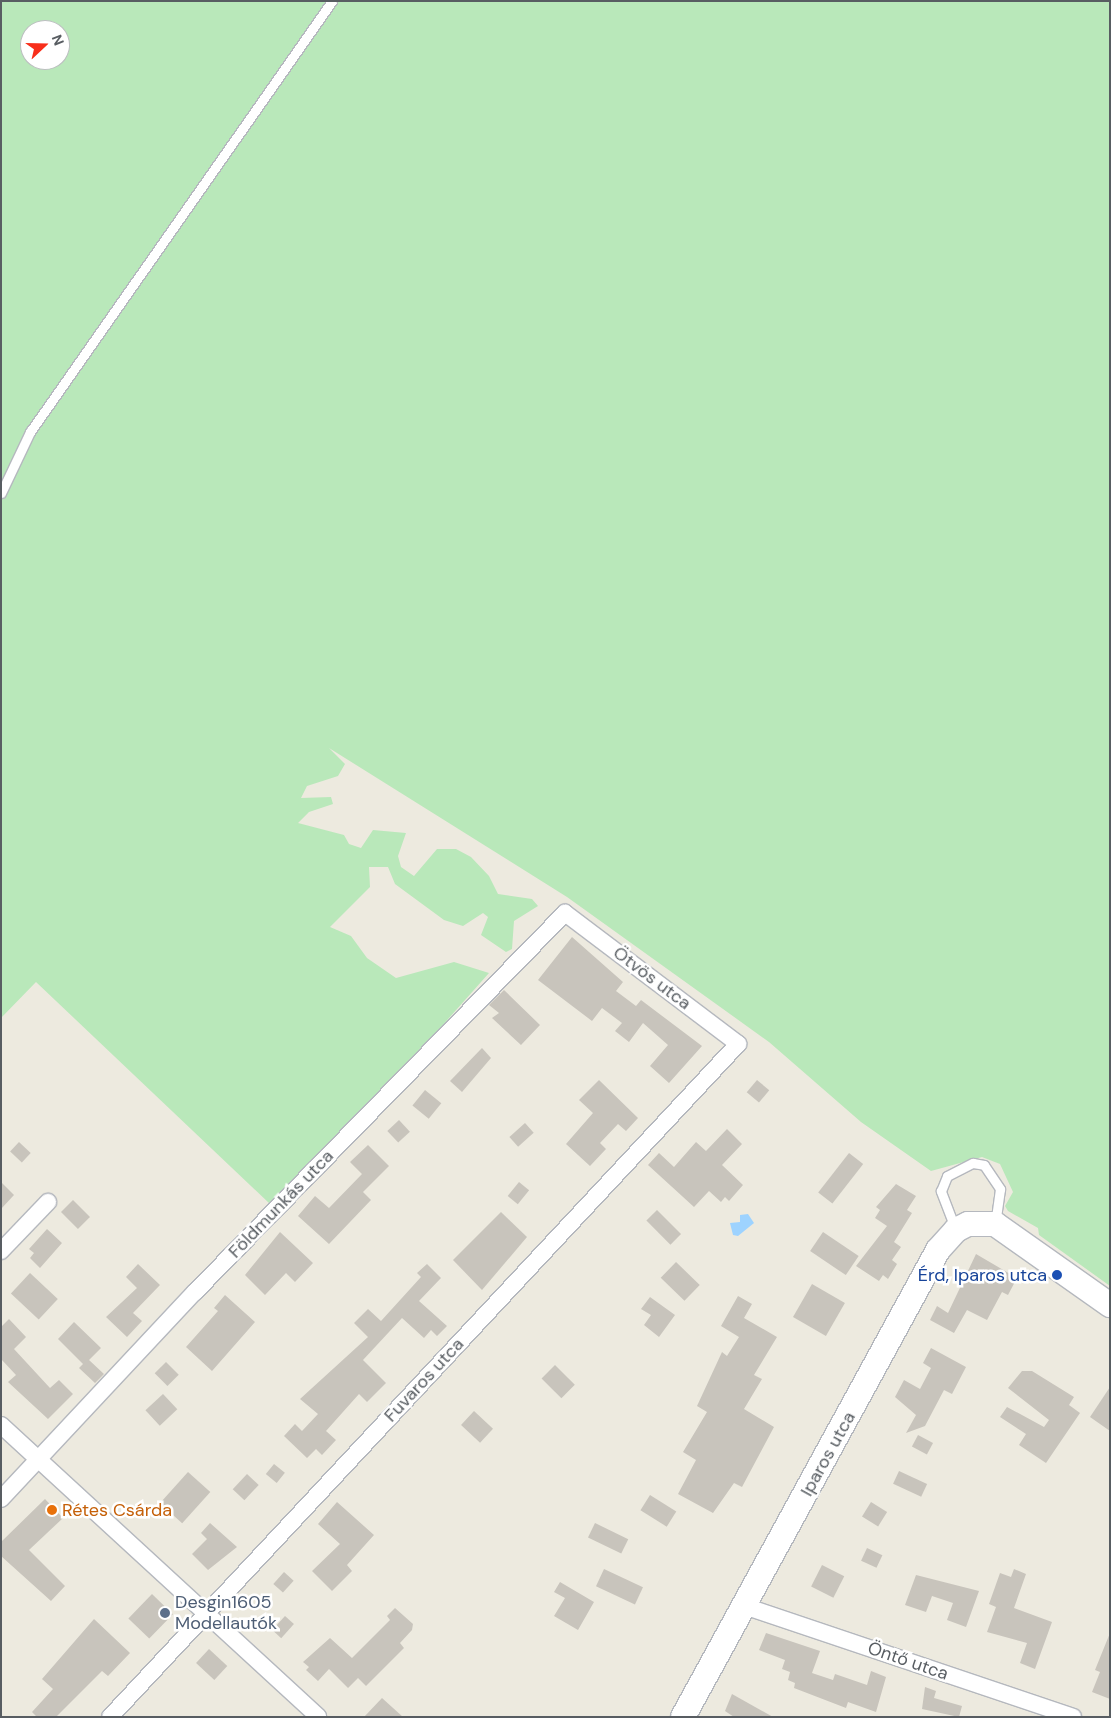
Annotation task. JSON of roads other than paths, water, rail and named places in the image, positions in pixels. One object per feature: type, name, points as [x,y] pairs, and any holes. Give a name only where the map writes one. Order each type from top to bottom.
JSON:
[{"type":"street","name":"Ötvös utca","points":[[565,913],[738,1044]]},
{"type":"street","name":"Földmunkás utca","points":[[1,1499],[195,1292],[565,913]]},
{"type":"street","name":"Fuvaros utca","points":[[110,1717],[738,1044]]},
{"type":"street","points":[[1,1251],[48,1202]]},
{"type":"street","points":[[956,1230],[968,1224],[995,1224],[1110,1305]]},
{"type":"street","name":"Iparos utca","points":[[683,1717],[938,1250],[956,1230]]},
{"type":"street","points":[[1,1425],[205,1615],[318,1717]]},
{"type":"street","name":"Öntő utca","points":[[744,1606],[1073,1717]]},
{"type":"lane","points":[[1,493],[30,432],[332,1]]},
{"type":"lane","points":[[956,1230],[941,1190],[947,1176],[973,1163],[984,1165],[1000,1189],[995,1224]]},
{"type":"water","points":[[748,1214],[754,1223],[738,1236],[733,1235],[730,1223],[740,1222],[740,1215]]},
{"type":"place","name":"Érd, Iparos utca","points":[[1057,1275]]},
{"type":"place","name":"Rétes Csárda","points":[[52,1510]]},
{"type":"place","name":"Desgin1605 Modellautók","points":[[165,1613]]}]
